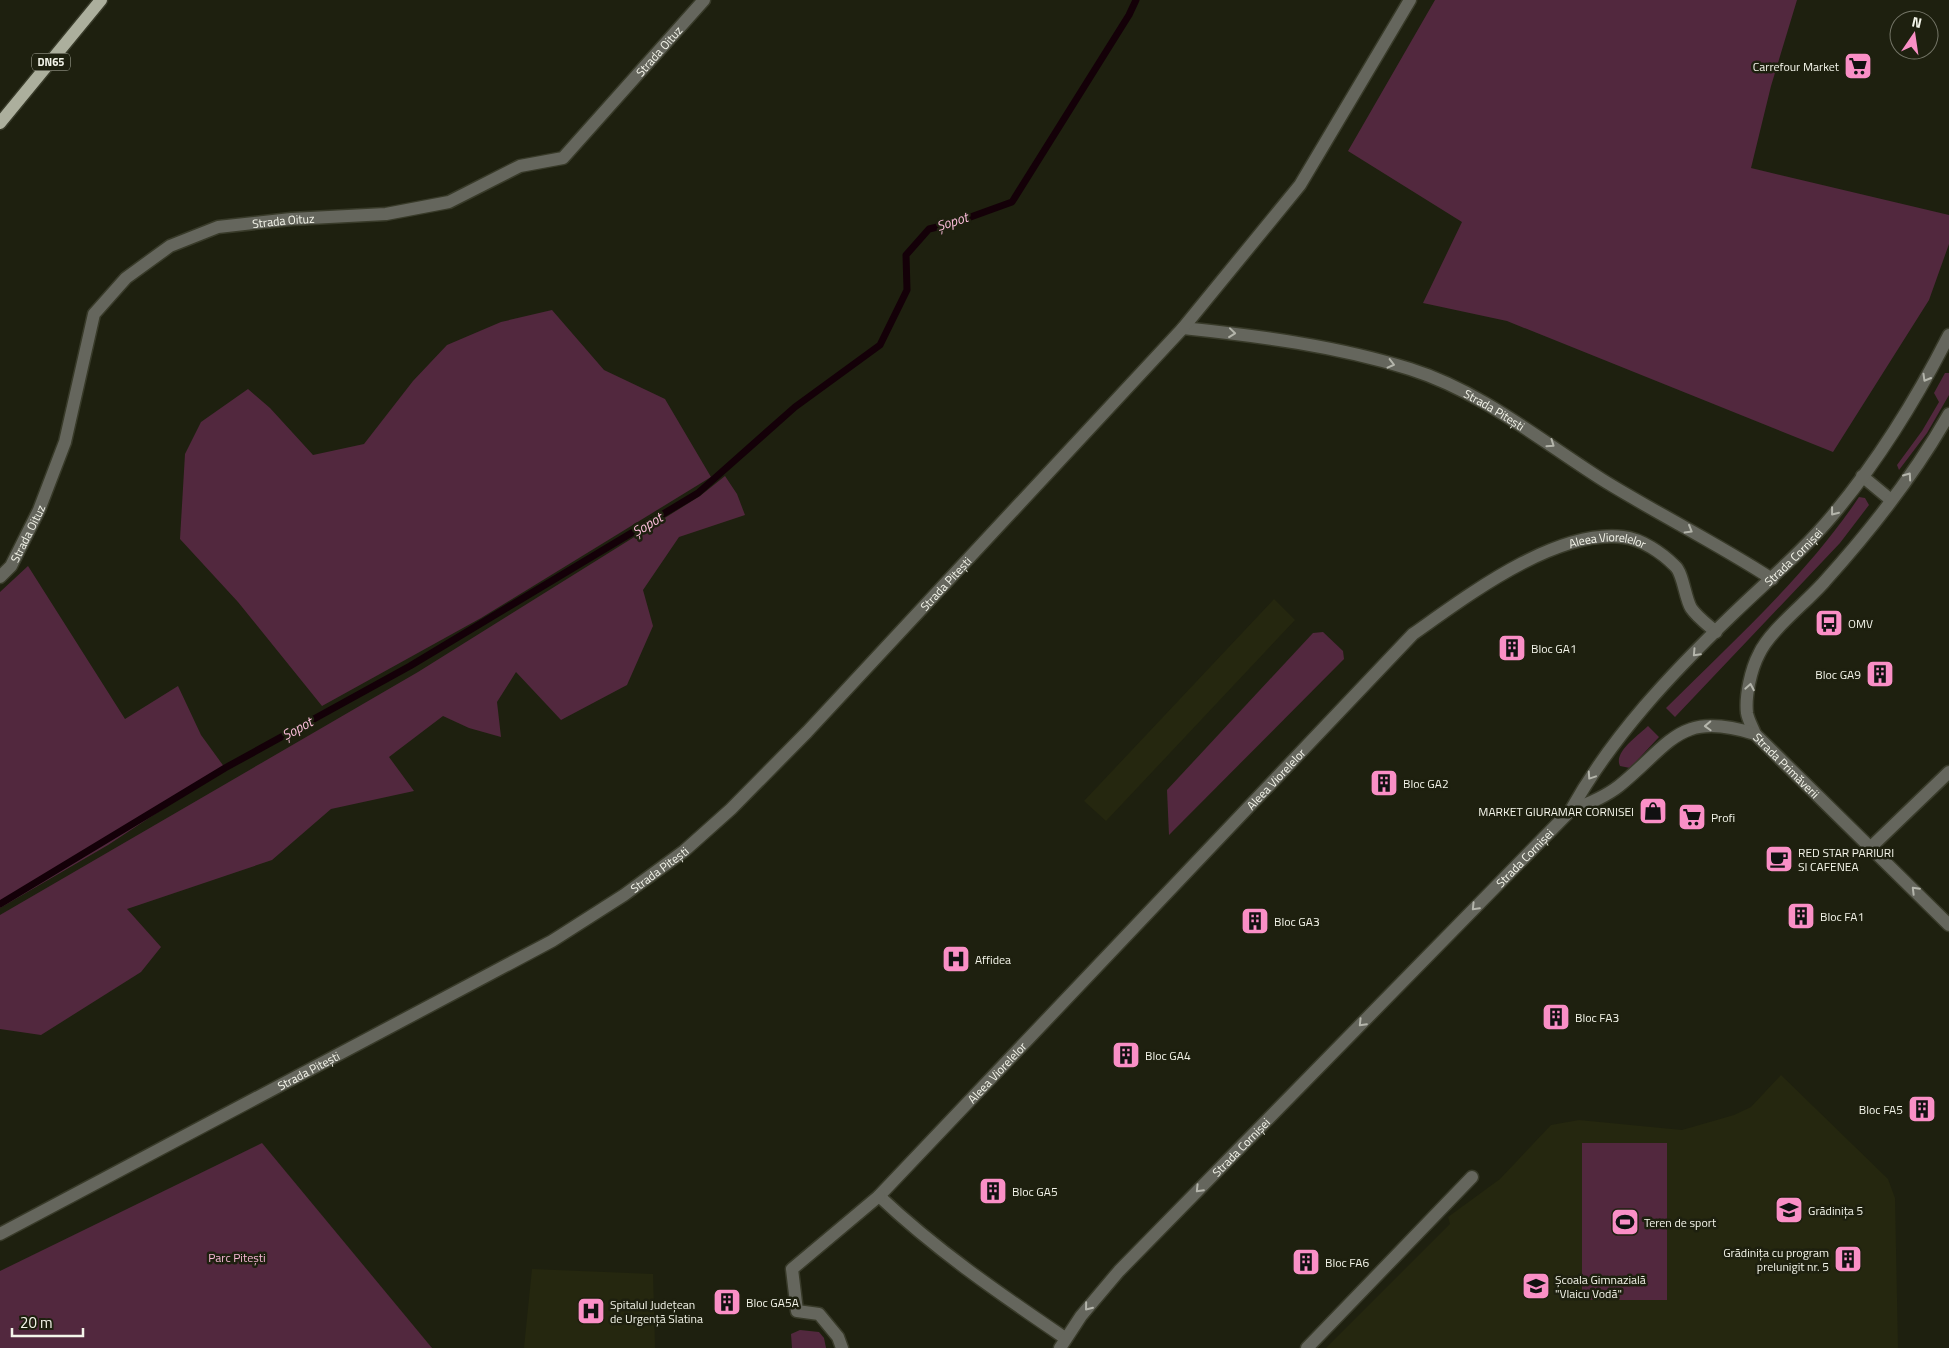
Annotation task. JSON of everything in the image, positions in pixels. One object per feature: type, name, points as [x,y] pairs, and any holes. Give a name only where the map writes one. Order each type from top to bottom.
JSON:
[{"type":"main road","name":"DN65","points":[[0,123],[101,0]]},
{"type":"street","name":"Strada Oituz","points":[[0,577],[11,566],[40,510],[64,442],[94,314],[126,278],[170,246],[218,227],[290,219],[386,214],[449,202],[520,166],[563,158],[704,0]]},
{"type":"street","name":"Strada Pitești","points":[[0,1234],[552,940],[624,896],[684,851],[731,809],[807,732],[1183,328],[1300,185],[1410,0]]},
{"type":"street","name":"Strada Pitești","points":[[1183,328],[1236,333],[1316,346],[1410,369],[1462,390],[1539,436],[1604,481],[1772,579]]},
{"type":"street","name":"Strada Cornișei","points":[[1062,1343],[1080,1316],[1119,1271],[1571,810],[1588,778],[1647,704],[1832,516],[1878,455],[1946,350],[1949,335]]},
{"type":"street","points":[[1755,734],[1747,713],[1749,692],[1759,653],[1770,637],[1857,546],[1891,500],[1949,414]]},
{"type":"street","points":[[1862,476],[1891,500]]},
{"type":"street","name":"Aleea Viorelelor","points":[[842,1348],[838,1337],[819,1314],[798,1311],[792,1269],[879,1196],[1412,634],[1500,576],[1559,547],[1595,539],[1623,537],[1645,544],[1677,567],[1692,609],[1716,632]]},
{"type":"street","name":"Strada Primăverii","points":[[1571,810],[1599,798],[1618,787],[1671,738],[1686,729],[1704,726],[1731,727],[1755,734],[1833,813],[1871,847],[1949,925]]},
{"type":"street","points":[[1871,847],[1949,772]]},
{"type":"street","points":[[1307,1348],[1472,1177]]},
{"type":"street","points":[[879,1196],[909,1225],[1062,1343]]},
{"type":"shaded area","points":[[1274,599],[1295,620],[1106,821],[1084,801]]},
{"type":"shaded area","points":[[1781,1075],[1888,1179],[1895,1198],[1898,1348],[1326,1348],[1450,1224],[1448,1217],[1500,1179],[1551,1125],[1579,1120],[1682,1130],[1734,1115],[1751,1107]]},
{"type":"shaded area","name":"Spitalul Județean de Urgență Slatina","points":[[532,1269],[653,1274],[655,1348],[524,1348]]},
{"type":"green space","points":[[1435,0],[1797,0],[1771,86],[1751,168],[1949,215],[1949,244],[1929,300],[1833,452],[1507,321],[1423,303],[1462,222],[1348,151]]},
{"type":"green space","points":[[552,310],[604,370],[665,399],[711,477],[481,618],[322,706],[238,602],[180,539],[185,454],[201,422],[248,389],[270,408],[313,455],[364,444],[413,381],[447,345],[501,322]]},
{"type":"green space","points":[[1945,373],[1949,373],[1949,395],[1927,433],[1899,470],[1897,465],[1922,431],[1939,402],[1934,393]]},
{"type":"green space","points":[[725,476],[737,494],[745,515],[679,537],[643,590],[653,626],[627,685],[561,720],[516,672],[497,702],[501,737],[469,728],[443,716],[389,757],[414,791],[331,809],[272,860],[127,909],[161,947],[141,972],[41,1035],[0,1029],[0,915],[418,672],[700,496]]},
{"type":"green space","points":[[1859,497],[1865,498],[1869,505],[1840,543],[1675,717],[1666,708],[1792,581],[1816,554]]},
{"type":"green space","points":[[28,566],[125,719],[178,686],[201,735],[225,768],[108,845],[0,908],[0,592]]},
{"type":"green space","points":[[1323,632],[1343,651],[1344,659],[1169,835],[1167,790],[1313,633]]},
{"type":"green space","points":[[1648,726],[1659,737],[1630,768],[1620,766],[1620,755],[1623,750]]},
{"type":"green space","name":"Parc Pitești","points":[[262,1143],[432,1348],[0,1348],[0,1271]]},
{"type":"green space","name":"Teren de sport","points":[[1582,1143],[1667,1143],[1667,1300],[1582,1300]]},
{"type":"green space","points":[[800,1330],[819,1332],[824,1338],[826,1348],[792,1348],[791,1334]]},
{"type":"waterway","name":"Șopot","points":[[0,904],[225,768],[410,666],[698,493],[795,407],[880,345],[907,290],[906,255],[929,229],[954,223],[1012,202],[1129,15],[1136,0]]},
{"type":"place","name":"Carrefour Market","points":[[1858,66]]},
{"type":"place","name":"OMV","points":[[1829,623]]},
{"type":"place","name":"Bloc GA1","points":[[1512,648]]},
{"type":"place","name":"Bloc GA9","points":[[1880,674]]},
{"type":"place","name":"Bloc GA2","points":[[1384,783]]},
{"type":"place","name":"MARKET GIURAMAR CORNISEI","points":[[1653,811]]},
{"type":"place","name":"Profi","points":[[1692,817]]},
{"type":"place","name":"RED STAR PARIURI SI CAFENEA","points":[[1779,859]]},
{"type":"place","name":"Bloc FA1","points":[[1801,916]]},
{"type":"place","name":"Bloc GA3","points":[[1255,921]]},
{"type":"place","name":"Affidea","points":[[956,959]]},
{"type":"place","name":"Bloc FA3","points":[[1556,1017]]},
{"type":"place","name":"Bloc GA4","points":[[1126,1055]]},
{"type":"place","name":"Bloc FA5","points":[[1922,1109]]},
{"type":"place","name":"Bloc GA5","points":[[993,1191]]},
{"type":"place","name":"Grădinița 5","points":[[1789,1210]]},
{"type":"place","name":"Teren de sport","points":[[1625,1222]]},
{"type":"place","name":"Grădinița cu program prelunigit nr. 5","points":[[1848,1259]]},
{"type":"place","name":"Bloc FA6","points":[[1306,1262]]},
{"type":"place","name":"Școala Gimnazială \"Vlaicu Vodă\"","points":[[1536,1286]]},
{"type":"place","name":"Bloc GA5A","points":[[727,1302]]},
{"type":"place","name":"Spitalul Județean de Urgență Slatina","points":[[591,1311]]}]
